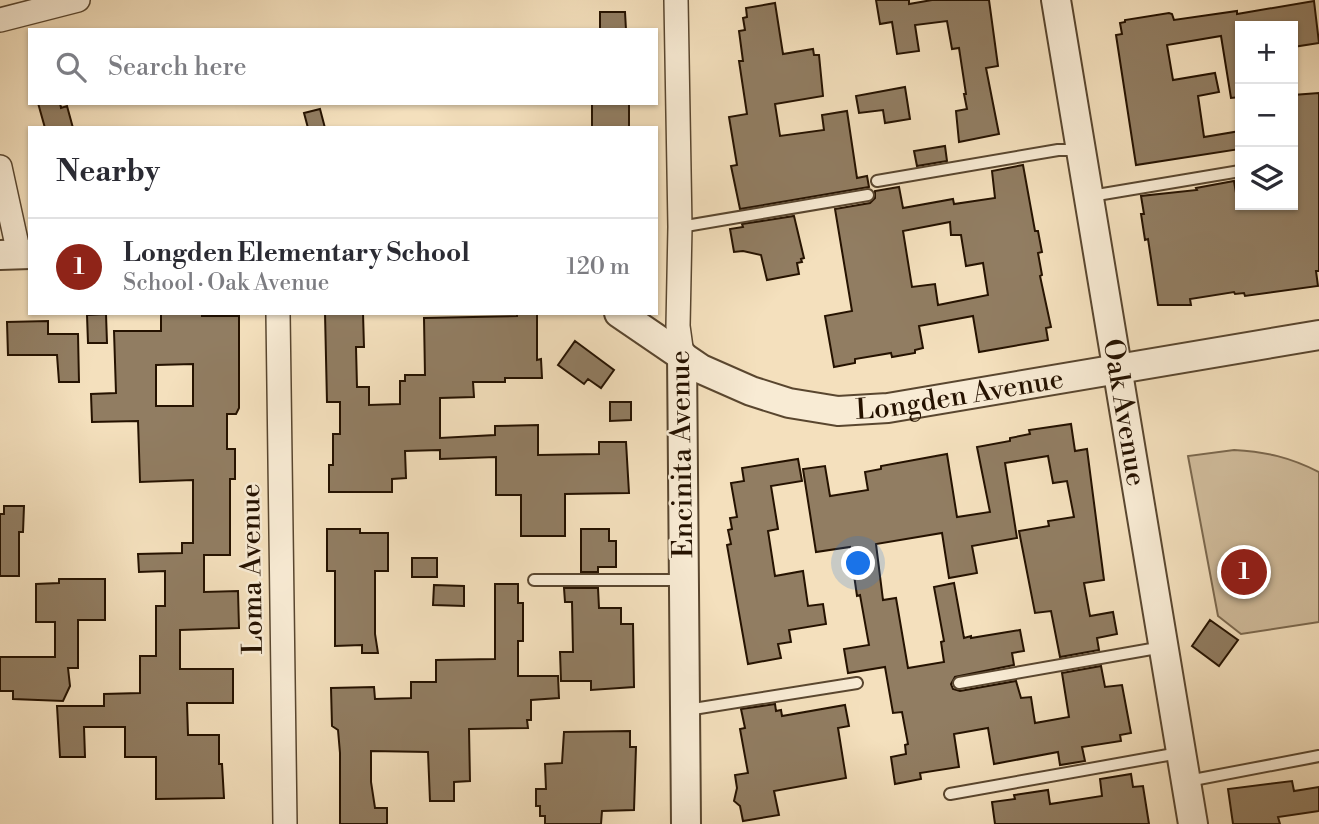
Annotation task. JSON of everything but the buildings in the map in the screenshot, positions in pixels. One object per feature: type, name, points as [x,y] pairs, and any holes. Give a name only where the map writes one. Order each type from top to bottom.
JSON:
[{"type":"street","points":[[0,20],[78,0]]},
{"type":"street","name":"Encinita Avenue","points":[[676,0],[680,227],[678,326],[682,355],[687,824]]},
{"type":"street","name":"Oak Avenue","points":[[1056,0],[1193,824]]},
{"type":"street","points":[[0,167],[16,255]]},
{"type":"street","name":"Loma Avenue","points":[[278,315],[285,824]]},
{"type":"street","name":"Longden Avenue","points":[[621,315],[701,369],[789,404],[838,411],[888,408],[1319,335]]},
{"type":"lane","points":[[877,181],[1058,150],[1081,150]]},
{"type":"lane","points":[[1088,196],[1235,172]]},
{"type":"lane","points":[[680,227],[869,195]]},
{"type":"lane","points":[[534,580],[685,580]]},
{"type":"lane","points":[[959,683],[1163,647]]},
{"type":"lane","points":[[687,710],[857,683]]},
{"type":"lane","points":[[950,794],[1181,753]]},
{"type":"lane","points":[[1186,782],[1319,756]]},
{"type":"shaded area","points":[[1234,450],[1278,456],[1319,472],[1319,622],[1241,634],[1218,616],[1188,456]]},
{"type":"place","name":"Longden Elementary School","points":[[1244,572]]}]
